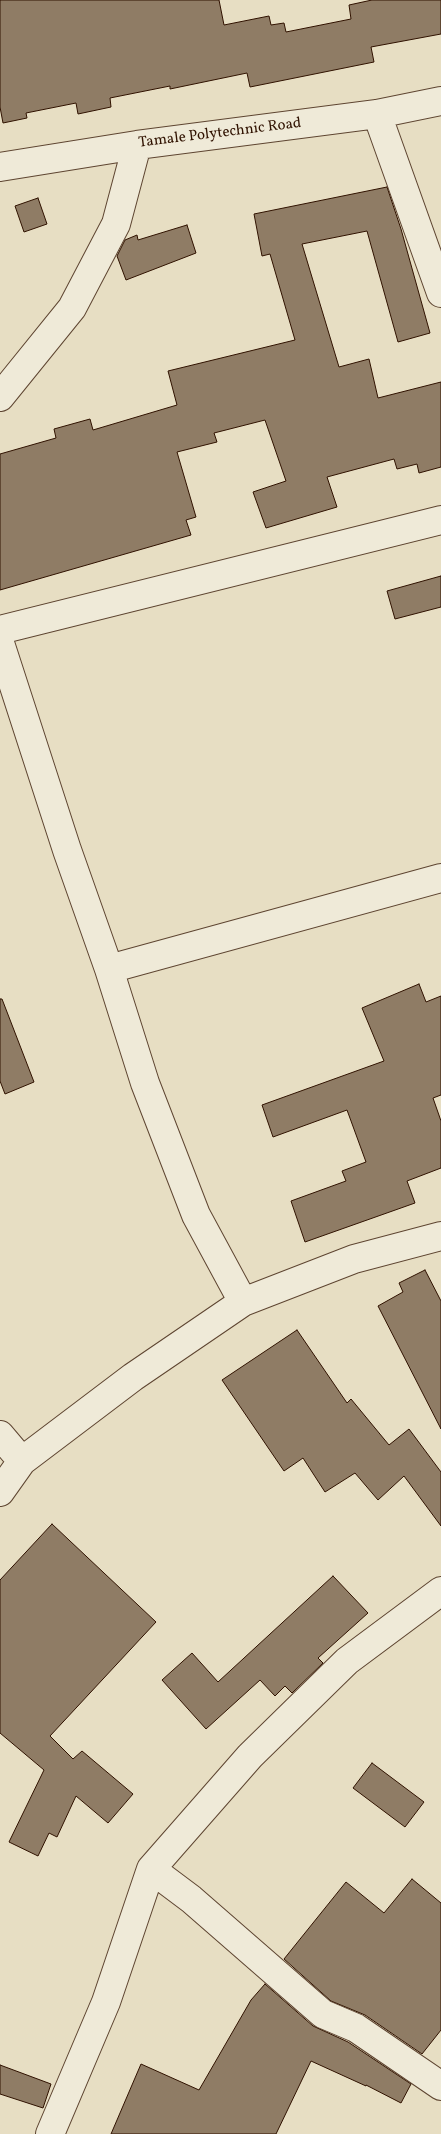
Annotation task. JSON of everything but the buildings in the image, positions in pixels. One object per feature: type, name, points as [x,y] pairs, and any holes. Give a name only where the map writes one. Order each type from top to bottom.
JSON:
[{"type":"street","name":"Tamale Polytechnic Road","points":[[0,167],[137,145],[376,114],[441,101]]},
{"type":"street","points":[[376,114],[441,293]]},
{"type":"street","points":[[0,397],[72,308],[116,224],[137,145]]},
{"type":"street","points":[[0,630],[441,520]]},
{"type":"street","points":[[0,643],[145,1083],[196,1215],[243,1302]]},
{"type":"street","points":[[109,969],[441,878]]},
{"type":"street","points":[[0,1492],[22,1461],[133,1377],[243,1302],[354,1259],[441,1236]]},
{"type":"street","points":[[0,1435],[22,1461]]},
{"type":"street","points":[[50,2134],[106,2002],[152,1869],[250,1756],[347,1661],[441,1591]]},
{"type":"street","points":[[152,1869],[191,1898],[323,2014],[356,2028],[441,2086]]}]
